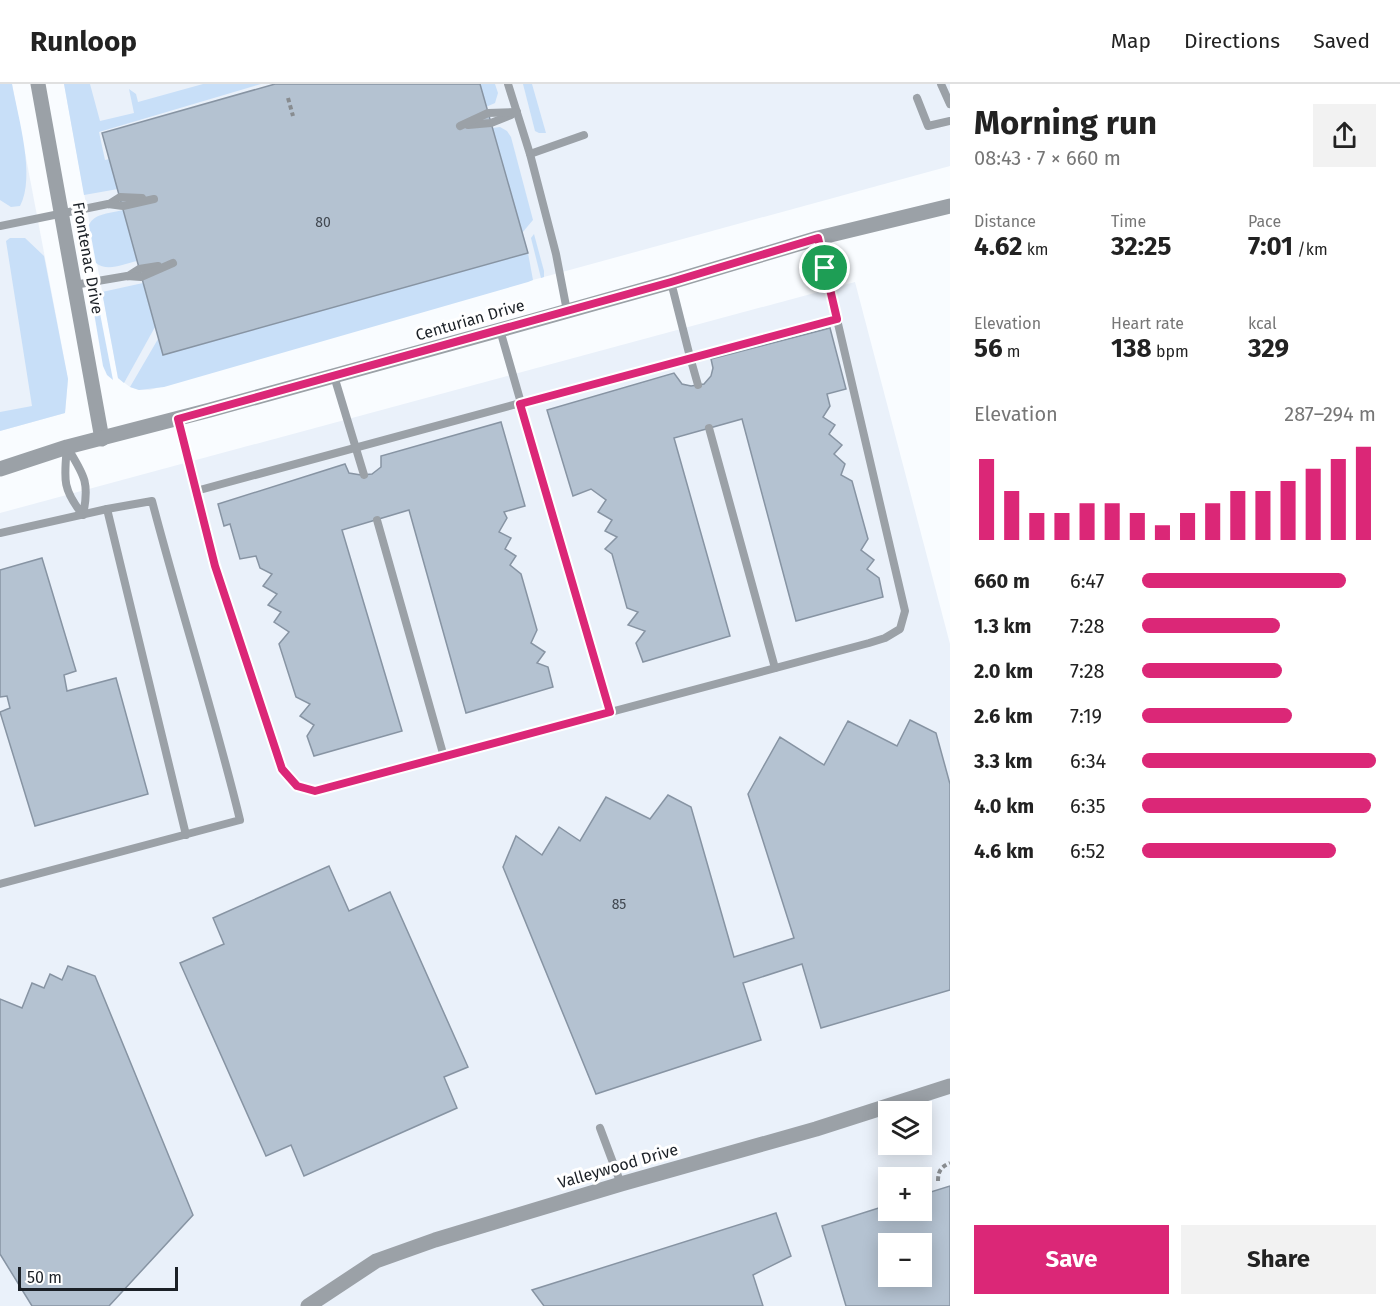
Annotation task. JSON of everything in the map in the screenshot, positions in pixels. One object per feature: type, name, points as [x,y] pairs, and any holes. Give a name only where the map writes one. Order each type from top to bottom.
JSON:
[{"type":"street","name":"Frontenac Drive","points":[[38,84],[102,439]]},
{"type":"street","name":"Centurian Drive","points":[[0,469],[67,447],[178,419],[500,330],[818,238],[950,206]]},
{"type":"street","name":"Valleywood Drive","points":[[308,1306],[376,1261],[435,1240],[816,1129],[950,1086]]},
{"type":"lane","points":[[508,84],[530,154],[556,254],[567,311]]},
{"type":"lane","points":[[941,84],[950,104]]},
{"type":"lane","points":[[917,98],[928,126],[950,121]]},
{"type":"lane","points":[[517,112],[491,123],[460,126],[488,113],[517,112]]},
{"type":"lane","points":[[530,154],[584,135]]},
{"type":"lane","points":[[0,226],[108,204],[123,206],[154,198]]},
{"type":"lane","points":[[178,419],[215,566],[282,769],[297,786],[315,791],[885,638],[900,629],[905,611],[818,238]]},
{"type":"lane","points":[[74,285],[128,276],[141,277],[173,263]]},
{"type":"lane","points":[[671,282],[698,386]]},
{"type":"lane","points":[[196,491],[837,319]]},
{"type":"lane","points":[[500,330],[610,712]]},
{"type":"lane","points":[[334,376],[364,475]]},
{"type":"lane","points":[[709,428],[775,668]]},
{"type":"lane","points":[[67,447],[64,479],[71,501],[83,515]]},
{"type":"lane","points":[[67,447],[84,474],[88,495],[83,515]]},
{"type":"lane","points":[[0,533],[152,501],[240,820],[0,884]]},
{"type":"lane","points":[[107,509],[186,835]]},
{"type":"lane","points":[[377,520],[444,757]]},
{"type":"lane","points":[[600,1128],[621,1184]]},
{"type":"path","points":[[288,98],[293,116]]},
{"type":"path","points":[[938,1181],[938,1173],[950,1163]]},
{"type":"shaded area","points":[[0,84],[12,84],[68,379],[65,413],[0,431]]},
{"type":"shaded area","points":[[0,84],[12,84],[24,146],[26,179],[20,206],[11,207],[0,200]]},
{"type":"shaded area","points":[[64,84],[950,84],[950,166],[533,280],[150,390],[139,390],[130,387],[118,378]]},
{"type":"shaded area","points":[[64,84],[90,84],[100,121],[134,113],[129,89],[136,94],[138,102],[203,84],[261,84],[99,132],[105,160],[110,159],[118,189],[84,195]]},
{"type":"shaded area","points":[[480,84],[495,84],[498,93],[495,103],[486,107]]},
{"type":"shaded area","points":[[523,84],[532,84],[546,133],[535,131]]},
{"type":"shaded area","points":[[500,127],[511,137],[533,220],[522,233],[492,128]]},
{"type":"shaded area","points":[[123,210],[137,261],[116,266],[100,266],[96,263],[89,225],[99,216]]},
{"type":"shaded area","points":[[84,225],[91,269],[84,266],[81,250],[80,234]]},
{"type":"shaded area","points":[[534,234],[544,271],[544,277],[541,278],[531,238]]},
{"type":"shaded area","points":[[10,238],[25,238],[44,256],[68,379],[65,413],[0,431],[0,412],[32,406],[6,241]]},
{"type":"shaded area","points":[[528,253],[533,280],[528,282],[164,387],[139,390],[130,387],[158,339],[163,355]]},
{"type":"shaded area","points":[[855,282],[950,644],[950,1306],[0,1306],[0,513]]},
{"type":"shaded area","points":[[143,283],[155,327],[124,383],[118,378],[102,292]]},
{"type":"shaded area","points":[[96,293],[113,380],[107,375],[103,366],[91,295]]},
{"type":"building","points":[[275,84],[480,84],[528,253],[163,355],[102,133]]},
{"type":"building","points":[[830,328],[846,389],[827,394],[830,406],[823,417],[835,425],[829,434],[842,445],[834,454],[845,464],[841,475],[852,481],[868,539],[861,550],[874,560],[867,569],[879,578],[883,597],[796,621],[742,419],[674,438],[730,636],[643,662],[636,643],[645,631],[628,625],[638,612],[627,608],[612,554],[605,549],[617,537],[605,531],[612,520],[598,512],[606,500],[591,489],[573,496],[547,410],[674,373],[682,384],[691,386],[704,384],[711,376],[713,368],[711,359]]},
{"type":"building","points":[[501,422],[525,506],[504,512],[507,518],[499,532],[511,538],[505,549],[516,556],[510,565],[521,574],[537,630],[531,643],[545,652],[537,663],[548,667],[553,687],[466,713],[409,510],[342,530],[402,731],[314,756],[307,736],[314,725],[300,716],[310,704],[296,697],[279,644],[289,632],[274,622],[281,612],[268,605],[277,594],[263,586],[272,574],[260,568],[256,556],[240,559],[230,524],[224,526],[218,504],[345,464],[349,473],[372,474],[381,467],[381,456]]},
{"type":"building","points":[[42,558],[76,671],[64,675],[67,691],[116,678],[148,794],[35,826],[0,712],[10,708],[7,696],[0,697],[0,570]]},
{"type":"building","points":[[910,720],[936,733],[950,784],[950,990],[821,1028],[802,964],[743,983],[761,1040],[596,1094],[503,867],[516,836],[542,855],[559,827],[580,841],[606,797],[650,819],[668,795],[691,807],[734,957],[794,938],[748,794],[780,737],[824,765],[848,721],[897,746]]},
{"type":"building","points":[[329,866],[349,911],[390,892],[468,1067],[444,1077],[457,1108],[304,1176],[291,1145],[266,1156],[180,963],[224,944],[213,918]]},
{"type":"building","points":[[68,966],[95,976],[193,1215],[109,1306],[32,1306],[0,1254],[0,999],[22,1008],[32,983],[44,988],[50,974],[62,980]]},
{"type":"building","points":[[950,1186],[950,1306],[846,1306],[822,1226],[878,1208],[878,1221],[932,1221],[932,1192]]},
{"type":"building","points":[[776,1213],[791,1256],[753,1275],[763,1306],[544,1306],[532,1290]]},
{"type":"route","points":[[818,238],[825,268],[837,319],[520,404],[610,712],[315,791],[297,786],[282,769],[215,566],[178,419],[671,282],[818,238]]}]
